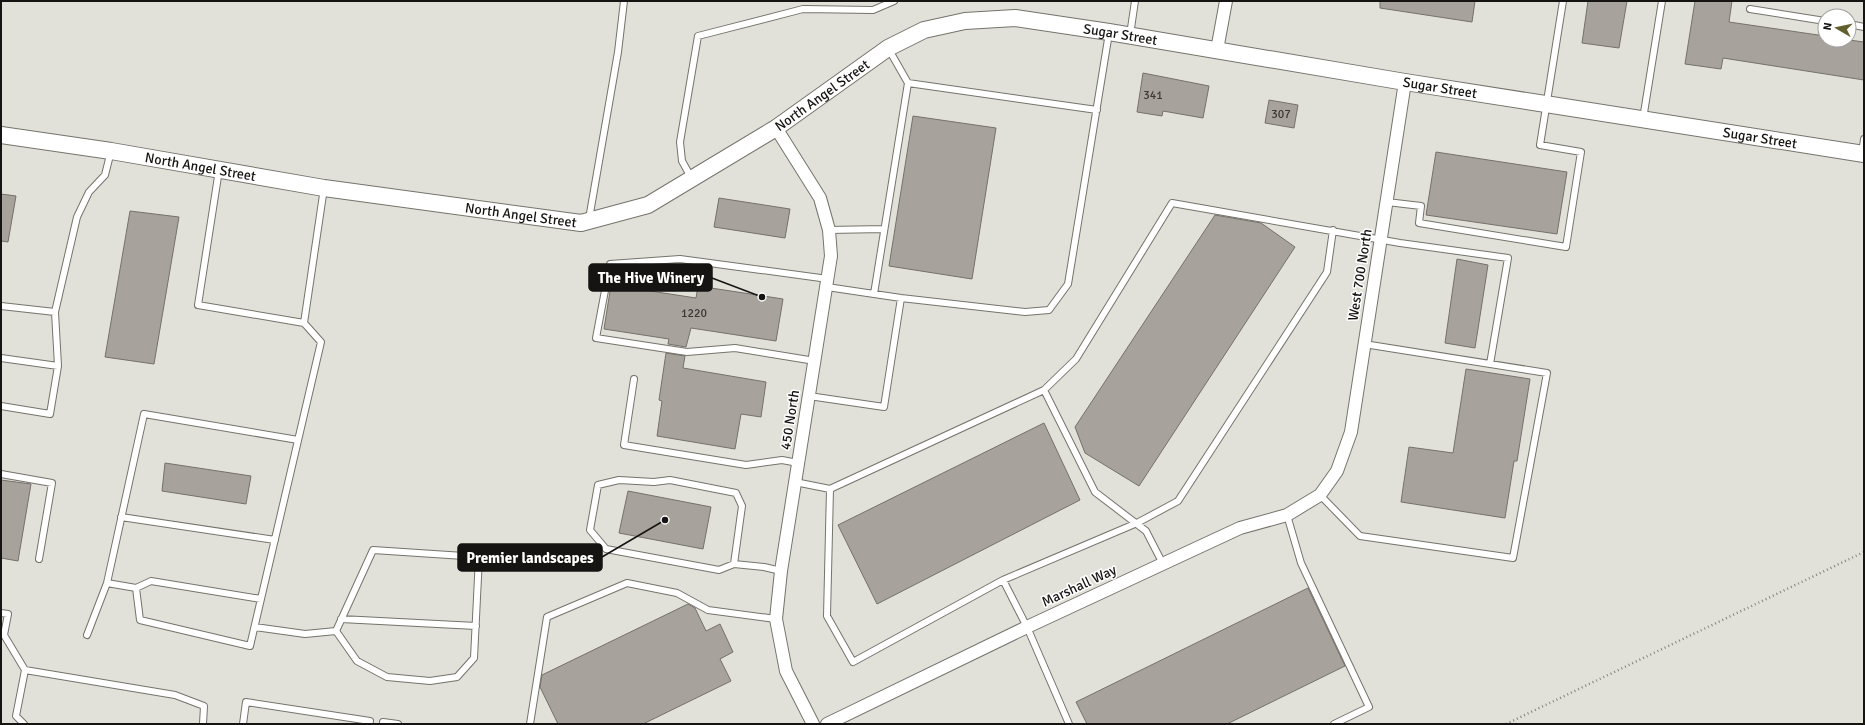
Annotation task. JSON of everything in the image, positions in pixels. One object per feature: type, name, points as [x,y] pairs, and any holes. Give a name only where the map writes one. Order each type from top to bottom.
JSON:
[{"type":"street","points":[[1218,50],[1226,1]]},
{"type":"street","name":"North Angel Street","points":[[1,135],[111,151],[324,188],[581,223],[648,206],[776,128],[888,48],[924,30],[965,21],[1015,18]]},
{"type":"street","name":"Sugar Street","points":[[1015,18],[1130,35],[1405,82],[1643,119],[1863,149]]},
{"type":"street","name":"West 700 North","points":[[1337,471],[1350,432],[1405,82]]},
{"type":"street","name":"450 North","points":[[776,128],[820,198],[829,230],[831,256],[781,571],[776,619],[786,671],[814,724]]},
{"type":"street","name":"Marshall Way","points":[[827,724],[1026,627],[1240,528],[1287,515],[1320,495],[1337,471]]},
{"type":"lane","points":[[589,221],[618,52],[624,1]]},
{"type":"lane","points":[[692,179],[682,160],[680,142],[698,36],[803,9],[873,10],[894,1]]},
{"type":"lane","points":[[1130,35],[1135,1]]},
{"type":"lane","points":[[1387,202],[1421,206],[1419,223],[1566,247],[1581,152],[1540,145],[1563,1]]},
{"type":"lane","points":[[1643,119],[1662,1]]},
{"type":"lane","points":[[1750,9],[1817,20]]},
{"type":"lane","points":[[815,361],[735,348],[687,352],[596,338],[610,264],[680,259],[827,283],[874,294],[901,298],[1025,312],[1049,310],[1068,284],[1110,32]]},
{"type":"lane","points":[[874,294],[908,83],[888,48]]},
{"type":"lane","points":[[908,83],[1097,110]]},
{"type":"lane","points":[[1,406],[50,414],[58,366],[55,312],[77,217],[89,192],[105,175],[111,151]]},
{"type":"lane","points":[[136,588],[140,620],[250,646],[321,342],[304,323],[198,305],[219,170]]},
{"type":"lane","points":[[304,323],[324,188]]},
{"type":"lane","points":[[795,482],[830,489],[1044,390],[1076,359],[1172,203],[1381,239],[1508,258],[1490,364]]},
{"type":"lane","points":[[829,230],[884,229]]},
{"type":"lane","points":[[830,489],[827,616],[853,662],[1003,580],[1137,523],[1178,501],[1327,272],[1333,230]]},
{"type":"lane","points":[[809,396],[884,408],[901,298]]},
{"type":"lane","points":[[1,306],[55,312]]},
{"type":"lane","points":[[1320,495],[1360,536],[1513,558],[1547,373],[1364,344]]},
{"type":"lane","points":[[1,358],[58,366]]},
{"type":"lane","points":[[634,379],[624,445],[746,465],[782,460],[798,463]]},
{"type":"lane","points":[[1044,390],[1095,492],[1146,531],[1163,564]]},
{"type":"lane","points":[[87,635],[107,583],[144,414],[298,440]]},
{"type":"lane","points":[[1,474],[52,484],[40,560]]},
{"type":"lane","points":[[734,564],[742,506],[736,493],[670,480],[654,482],[618,480],[598,485],[590,530],[606,549],[719,570],[734,564],[764,567],[781,571]]},
{"type":"lane","points":[[1287,515],[1301,563],[1369,707],[1334,724]]},
{"type":"lane","points":[[121,517],[275,540]]},
{"type":"lane","points":[[373,550],[479,557],[474,658],[457,677],[430,681],[387,677],[357,662],[336,631],[373,550]]},
{"type":"lane","points":[[107,583],[136,588],[151,580],[261,599]]},
{"type":"lane","points":[[1003,580],[1026,627],[1069,724]]},
{"type":"lane","points":[[530,724],[547,617],[627,583],[677,593],[708,610],[776,619]]},
{"type":"lane","points":[[1,613],[8,614],[4,635],[25,670],[16,716],[24,724]]},
{"type":"lane","points":[[341,619],[476,626]]},
{"type":"lane","points":[[255,627],[304,634],[336,631]]},
{"type":"lane","points":[[25,670],[175,694],[204,706],[203,724]]},
{"type":"lane","points":[[243,724],[246,702],[370,721],[369,724]]},
{"type":"lane","points":[[383,724],[383,722],[398,724]]},
{"type":"path","points":[[1506,724],[1864,552]]},
{"type":"building","points":[[1380,1],[1475,1],[1472,22],[1380,8]]},
{"type":"building","points":[[1588,1],[1627,1],[1619,48],[1582,43]]},
{"type":"building","points":[[1695,1],[1732,1],[1729,22],[1817,35],[1817,48],[1857,48],[1857,41],[1864,42],[1864,80],[1723,58],[1721,69],[1685,64]]},
{"type":"building","points":[[1143,73],[1209,86],[1203,118],[1163,111],[1162,116],[1137,112]]},
{"type":"building","points":[[1269,100],[1298,105],[1294,128],[1265,123]]},
{"type":"building","points":[[913,116],[996,128],[972,279],[889,266]]},
{"type":"building","points":[[1436,152],[1567,172],[1557,234],[1426,215]]},
{"type":"building","points":[[1,194],[16,196],[8,242],[1,241]]},
{"type":"building","points":[[719,198],[790,209],[785,238],[714,227]]},
{"type":"building","points":[[130,211],[179,217],[154,364],[105,357]]},
{"type":"building","points":[[1215,215],[1261,223],[1295,247],[1139,486],[1085,453],[1075,427]]},
{"type":"building","points":[[1457,259],[1488,265],[1475,348],[1445,343]]},
{"type":"building","points":[[611,285],[696,298],[698,286],[783,299],[776,341],[691,328],[686,347],[668,344],[669,339],[604,329]]},
{"type":"building","points":[[666,353],[685,356],[683,368],[766,382],[761,417],[741,414],[735,449],[657,436],[662,401],[659,400]]},
{"type":"building","points":[[1466,369],[1530,379],[1517,461],[1514,461],[1505,518],[1401,502],[1409,447],[1453,453]]},
{"type":"building","points":[[1044,423],[1080,500],[877,604],[838,525]]},
{"type":"building","points":[[165,463],[251,476],[246,504],[162,491]]},
{"type":"building","points":[[1,480],[31,484],[18,561],[1,558]]},
{"type":"building","points":[[628,491],[711,507],[703,549],[619,533]]},
{"type":"building","points":[[1308,588],[1345,666],[1227,724],[1087,724],[1076,702]]},
{"type":"building","points":[[688,604],[695,608],[706,631],[720,624],[733,652],[720,659],[731,681],[643,724],[558,724],[540,687],[542,675]]},
{"type":"place","name":"The Hive Winery","points":[[762,297]]},
{"type":"place","name":"Premier landscapes","points":[[665,520]]}]
